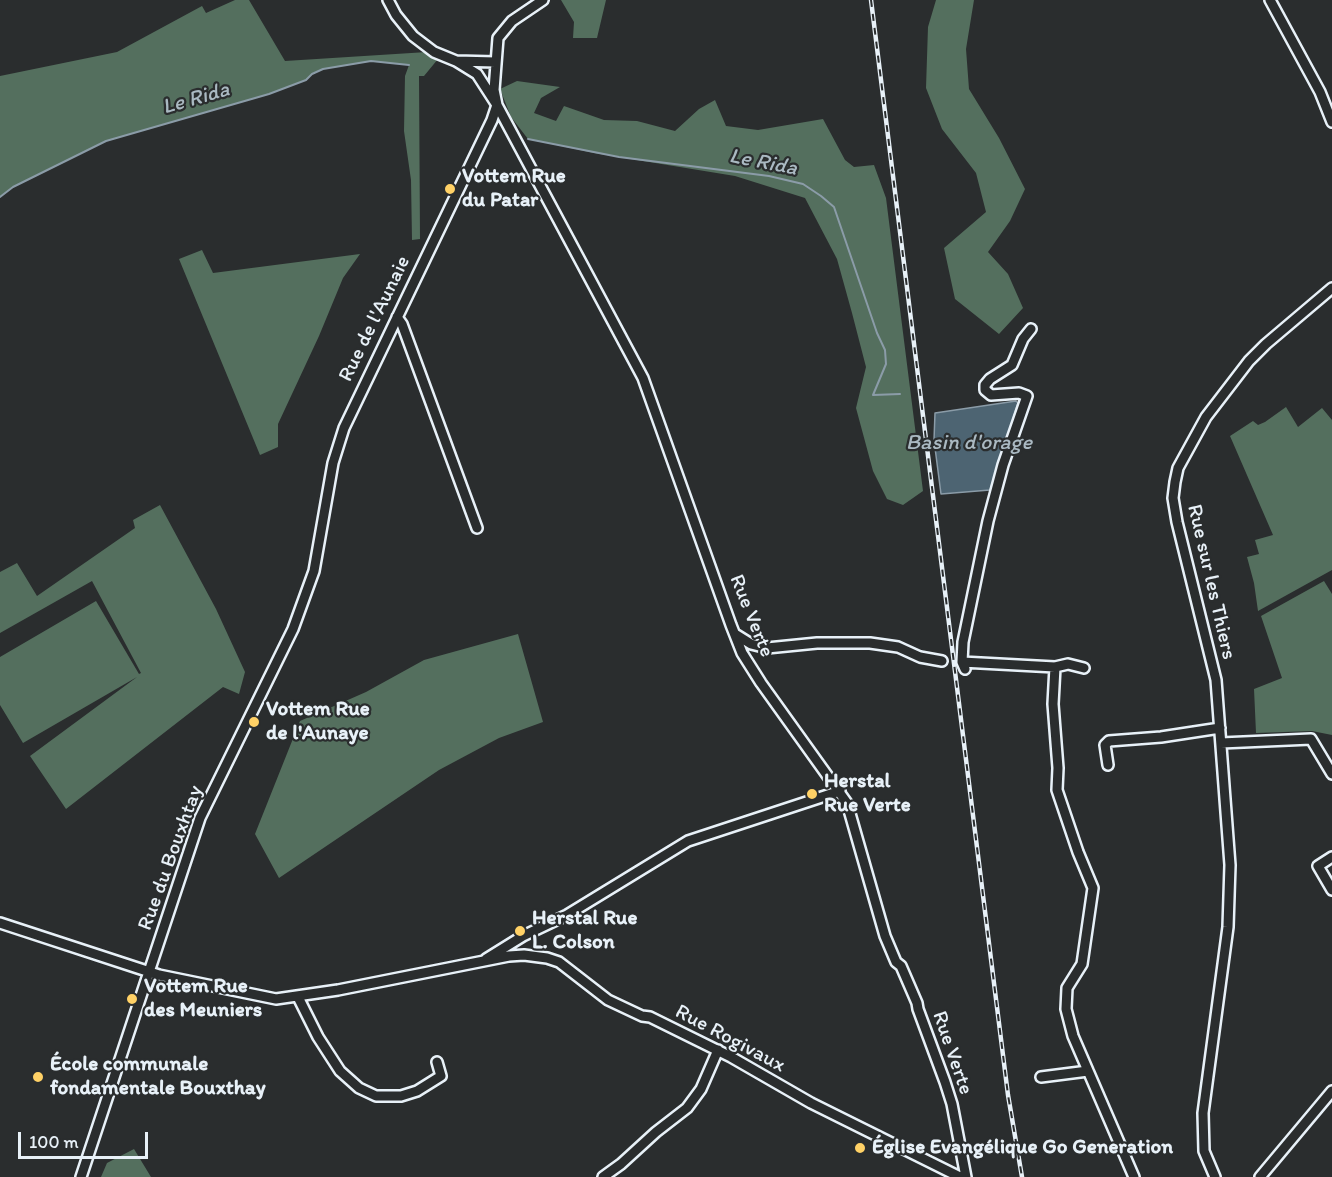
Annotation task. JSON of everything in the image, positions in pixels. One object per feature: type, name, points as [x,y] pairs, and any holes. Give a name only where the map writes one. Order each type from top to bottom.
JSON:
[{"type":"street","points":[[388,0],[396,15],[413,36],[434,52],[456,61],[496,62]]},
{"type":"street","points":[[497,105],[494,90],[498,38],[512,21],[543,0]]},
{"type":"street","points":[[1270,0],[1320,92],[1332,122]]},
{"type":"street","name":"Rue Verte","points":[[456,61],[477,74],[497,105],[643,378],[742,653],[760,683],[847,803],[885,936],[918,1003],[918,1010],[945,1082],[952,1104],[966,1177]]},
{"type":"street","name":"Rue de l'Aunaie","points":[[318,560],[333,463],[352,410],[492,120],[497,105]]},
{"type":"street","name":"Rue sur les Thiers","points":[[1215,1177],[1204,1151],[1202,1125],[1228,927],[1230,865],[1216,680],[1173,498],[1178,468],[1206,417],[1249,361],[1332,288]]},
{"type":"street","points":[[397,317],[402,324],[477,528]]},
{"type":"street","points":[[1031,329],[1023,339],[1012,365],[990,379],[984,390],[992,395],[1019,393],[1027,396],[1003,465],[988,521],[968,613],[963,665],[1004,662],[1055,666],[1068,664],[1083,668]]},
{"type":"street","name":"Rue du Bouxhtay","points":[[81,1177],[200,818],[293,629],[318,560]]},
{"type":"street","points":[[735,634],[751,644],[766,648],[817,643],[870,643],[898,647],[920,657],[942,661]]},
{"type":"street","points":[[1055,666],[1053,704],[1058,768],[1057,790],[1093,888],[1083,964],[1067,988],[1066,1010],[1073,1036],[1134,1177]]},
{"type":"street","points":[[1108,765],[1105,745],[1109,741],[1161,737],[1220,728]]},
{"type":"street","points":[[1221,743],[1311,739],[1328,757],[1332,774]]},
{"type":"street","points":[[482,962],[522,937],[567,915],[688,841],[840,791]]},
{"type":"street","points":[[1332,857],[1318,866],[1332,891]]},
{"type":"street","name":"Rue Rogivaux","points":[[0,923],[150,972],[276,999],[298,997],[524,955],[548,958],[559,962],[608,1000],[642,1016],[650,1017],[718,1050],[811,1102],[955,1176]]},
{"type":"street","points":[[522,937],[521,949],[524,955]]},
{"type":"street","points":[[298,997],[318,1037],[340,1071],[359,1088],[376,1096],[401,1096],[417,1091],[441,1076]]},
{"type":"street","points":[[603,1177],[687,1108],[701,1089],[718,1050]]},
{"type":"street","points":[[438,1062],[441,1076],[448,1085]]},
{"type":"street","points":[[1041,1077],[1088,1071]]},
{"type":"street","points":[[1260,1177],[1332,1091]]},
{"type":"street","points":[[955,1176],[962,1161]]},
{"type":"green space","points":[[235,0],[249,0],[285,61],[427,52],[438,59],[424,76],[419,76],[420,239],[412,240],[411,180],[404,131],[405,76],[409,65],[371,61],[323,69],[306,80],[269,94],[106,141],[13,187],[0,197],[0,76],[117,52],[202,6],[206,13]]},
{"type":"green space","points":[[561,0],[606,0],[597,38],[573,38],[574,22]]},
{"type":"green space","points":[[936,0],[974,0],[966,49],[969,89],[999,138],[1025,189],[1010,221],[988,252],[1008,274],[1023,308],[999,334],[955,299],[944,248],[986,212],[976,173],[942,129],[926,88],[928,27]]},
{"type":"green space","points":[[517,81],[560,87],[541,98],[534,113],[556,121],[564,106],[604,120],[637,121],[675,131],[699,109],[715,100],[726,126],[758,130],[823,119],[845,160],[854,167],[874,165],[886,198],[923,491],[903,505],[887,499],[873,471],[856,408],[866,367],[837,259],[805,198],[735,176],[594,153],[528,139],[511,117],[500,89]]},
{"type":"green space","points":[[202,250],[213,273],[360,254],[343,278],[278,424],[278,447],[260,455],[179,259]]},
{"type":"green space","points":[[1286,407],[1298,427],[1322,408],[1332,420],[1332,570],[1258,611],[1247,557],[1259,554],[1255,540],[1273,535],[1230,436],[1253,421],[1258,425],[1265,422]]},
{"type":"green space","points":[[160,505],[216,609],[245,672],[239,694],[223,687],[66,809],[30,756],[137,677],[23,743],[0,705],[0,657],[96,601],[139,674],[141,673],[92,581],[0,633],[0,572],[17,563],[37,596],[135,528],[133,520]]},
{"type":"green space","points":[[1324,581],[1332,594],[1332,735],[1312,731],[1256,733],[1254,689],[1282,678],[1261,616]]},
{"type":"green space","points":[[518,634],[543,722],[499,738],[439,770],[279,878],[255,834],[300,721],[366,692],[424,660]]},
{"type":"green space","points":[[134,1149],[151,1177],[101,1177],[107,1163]]},
{"type":"water","name":"Basin d'orage","points":[[1016,401],[1018,403],[990,490],[941,494],[934,440],[935,413]]},
{"type":"waterway","name":"Le Rida","points":[[0,197],[13,187],[106,141],[269,94],[306,80],[323,69],[371,61],[409,65]]},
{"type":"waterway","name":"Le Rida","points":[[528,139],[619,157],[769,176],[803,184],[821,196],[834,207],[877,333],[885,350],[886,364],[873,395],[900,394]]},
{"type":"railway","points":[[871,0],[1008,1095],[1022,1177]]},
{"type":"place","name":"Vottem Rue du Patar","points":[[450,189]]},
{"type":"place","name":"Vottem Rue de l'Aunaye","points":[[254,722]]},
{"type":"place","name":"Herstal Rue Verte","points":[[812,794]]},
{"type":"place","name":"Herstal Rue L. Colson","points":[[520,931]]},
{"type":"place","name":"Vottem Rue des Meuniers","points":[[132,999]]},
{"type":"place","name":"École communale fondamentale Bouxthay","points":[[38,1077]]},
{"type":"place","name":"Église Evangélique Go Generation","points":[[860,1148]]}]
